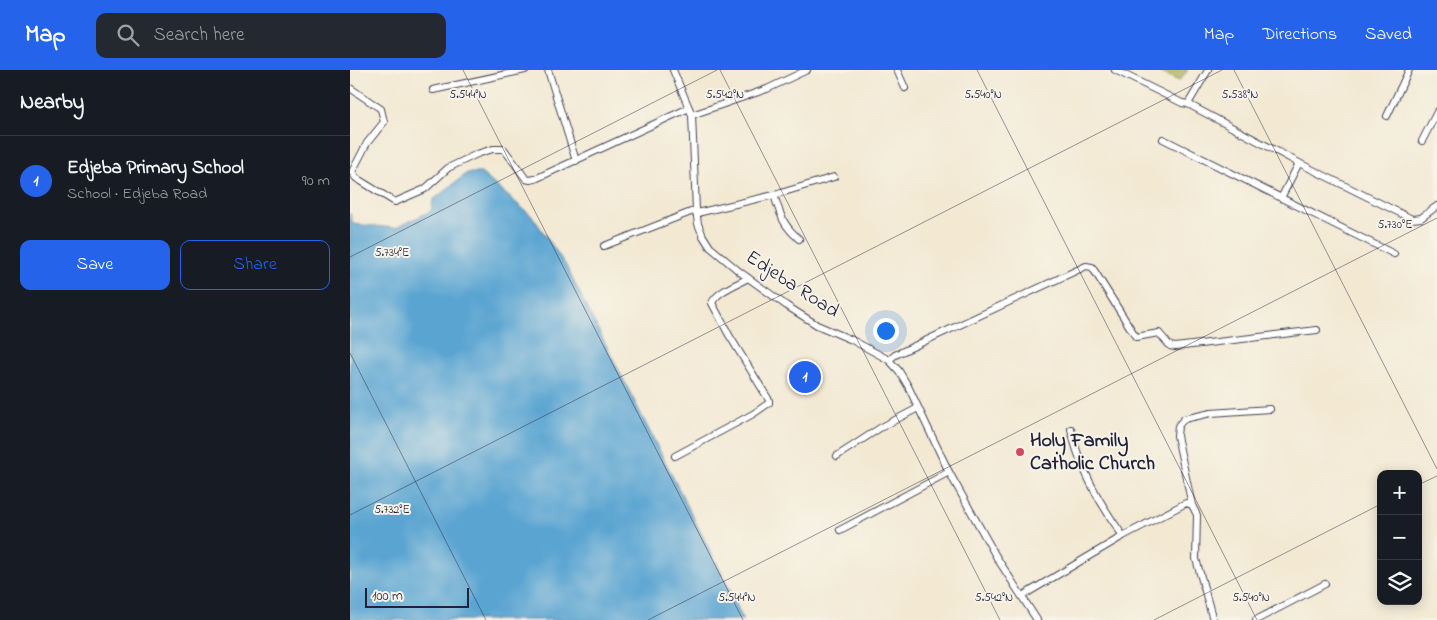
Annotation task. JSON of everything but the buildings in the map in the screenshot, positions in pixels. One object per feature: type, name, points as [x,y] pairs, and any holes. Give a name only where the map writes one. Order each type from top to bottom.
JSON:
[{"type":"street","points":[[433,90],[525,70]]},
{"type":"street","points":[[548,70],[576,161]]},
{"type":"street","name":"Edjeba Road","points":[[673,70],[692,115],[696,211],[703,236],[710,247],[748,278],[817,325],[852,340],[890,360],[908,386],[949,472],[1036,620]]},
{"type":"street","points":[[692,115],[767,89],[807,70]]},
{"type":"street","points":[[897,70],[905,88]]},
{"type":"street","points":[[1115,70],[1182,103],[1188,104],[1299,163],[1412,219],[1422,218],[1437,206]]},
{"type":"street","points":[[1188,104],[1208,70]]},
{"type":"street","points":[[1387,116],[1409,70]]},
{"type":"street","points":[[350,88],[381,109],[384,122],[367,143],[352,172],[356,178],[395,202],[425,190],[448,168],[493,148],[504,149],[526,179],[530,180],[576,161],[689,108]]},
{"type":"street","points":[[1422,141],[1437,112]]},
{"type":"street","points":[[1163,139],[1394,254]]},
{"type":"street","points":[[1281,198],[1299,163]]},
{"type":"street","points":[[604,246],[696,211],[774,194],[834,178]]},
{"type":"street","points":[[774,194],[781,218],[787,228],[799,239]]},
{"type":"street","points":[[890,360],[895,355],[963,322],[1086,266],[1092,267],[1136,338],[1159,333],[1170,346],[1175,347],[1317,330]]},
{"type":"street","points":[[675,456],[769,403],[764,391],[712,303],[719,294],[748,278]]},
{"type":"street","points":[[837,456],[880,428],[918,408]]},
{"type":"street","points":[[1213,620],[1196,559],[1197,515],[1192,505],[1177,436],[1178,426],[1184,419],[1211,413],[1270,409]]},
{"type":"street","points":[[1071,429],[1075,450],[1083,471],[1123,536]]},
{"type":"street","points":[[840,530],[949,472]]},
{"type":"street","points":[[1022,596],[1123,536],[1186,503],[1192,505]]},
{"type":"street","points":[[1256,620],[1325,584]]},
{"type":"green space","points":[[1155,70],[1188,70],[1179,81]]},
{"type":"water","points":[[467,173],[481,173],[533,217],[565,264],[730,590],[743,620],[350,620],[350,213],[353,224],[395,228],[431,211],[433,200]]},
{"type":"place","name":"Edjeba Primary School","points":[[805,377]]},
{"type":"place","name":"Holy Family Catholic Church","points":[[1020,452]]}]
